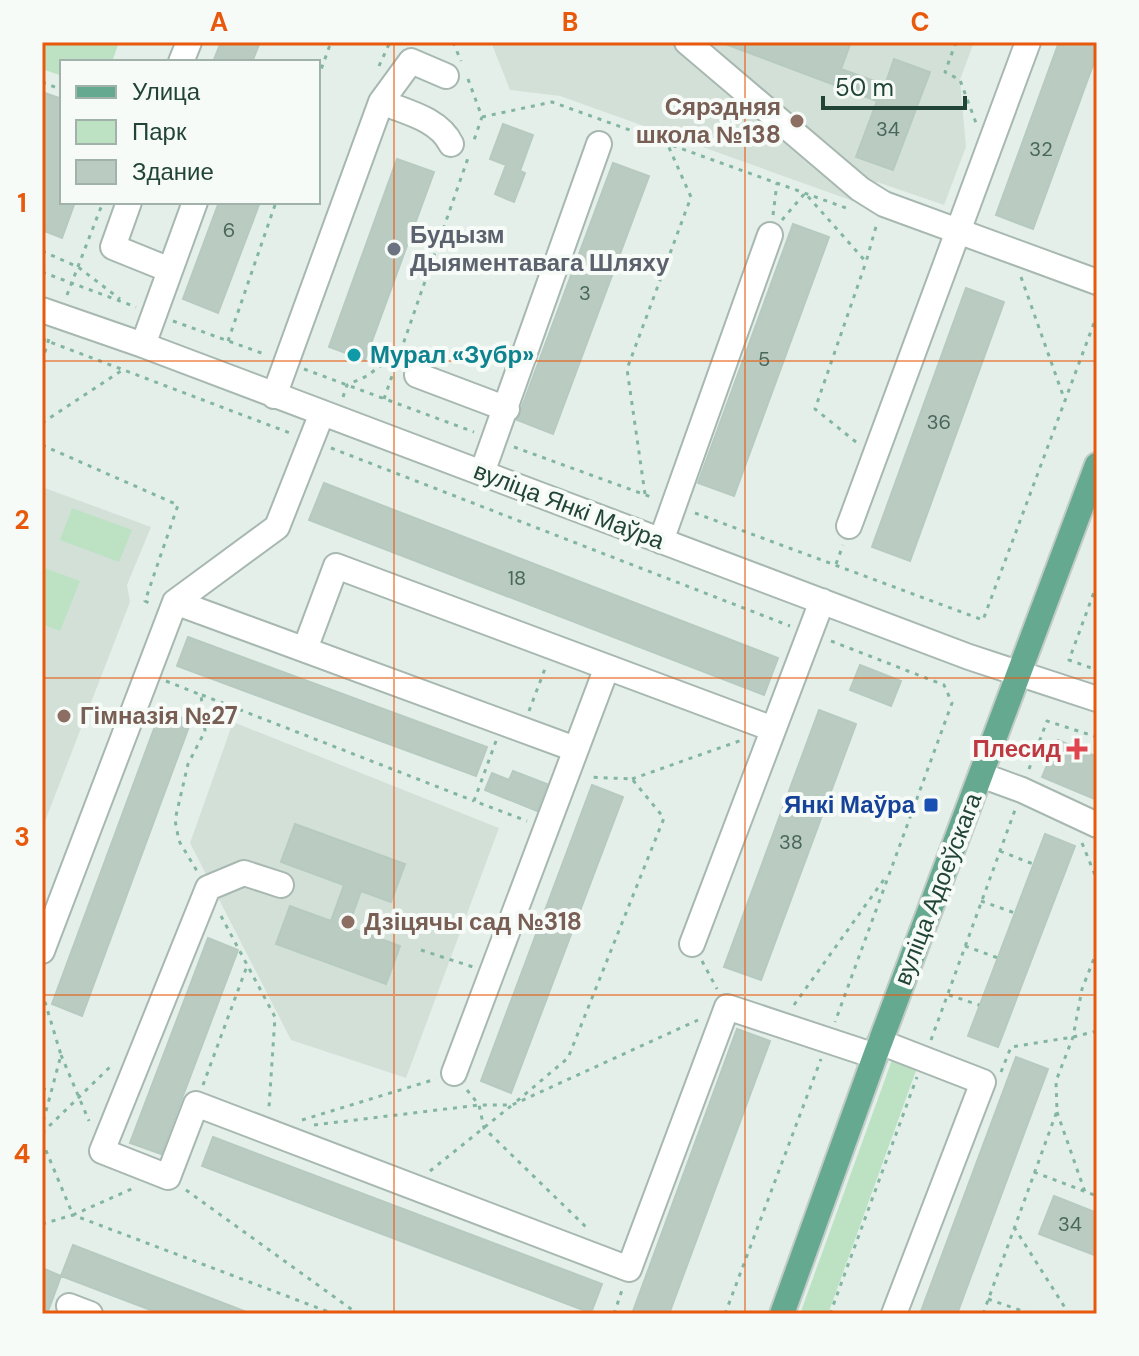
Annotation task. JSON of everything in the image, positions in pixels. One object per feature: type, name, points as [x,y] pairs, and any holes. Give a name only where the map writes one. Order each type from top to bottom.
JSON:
[{"type":"main road","name":"вуліца Адоеўскага","points":[[782,1314],[1097,465]]},
{"type":"street","points":[[687,42],[860,189],[884,204],[1097,282]]},
{"type":"street","points":[[849,526],[1028,42]]},
{"type":"street","points":[[274,396],[381,102],[411,61],[446,76]]},
{"type":"street","points":[[381,102],[432,123],[446,133],[451,144]]},
{"type":"street","points":[[482,473],[599,144]]},
{"type":"street","points":[[128,204],[113,247],[170,270]]},
{"type":"street","points":[[143,345],[194,204]]},
{"type":"street","points":[[661,541],[770,235]]},
{"type":"street","name":"вуліца Янкі Маўра","points":[[42,310],[143,345],[822,601],[1097,699]]},
{"type":"street","points":[[417,375],[507,409]]},
{"type":"street","points":[[42,951],[173,607],[277,527],[322,413]]},
{"type":"street","points":[[305,649],[336,566],[773,729]]},
{"type":"street","points":[[692,944],[822,601]]},
{"type":"street","points":[[173,607],[305,649],[575,749]]},
{"type":"street","points":[[454,1073],[607,667]]},
{"type":"street","points":[[981,775],[1022,790],[1097,825]]},
{"type":"street","points":[[281,885],[244,873],[207,890],[102,1151],[168,1177],[196,1104],[629,1269],[727,1007],[828,1040],[924,1059],[983,1082],[894,1314]]},
{"type":"path","points":[[379,66],[390,42]]},
{"type":"path","points":[[384,399],[482,117],[453,42]]},
{"type":"path","points":[[320,73],[332,43]]},
{"type":"path","points":[[482,117],[552,102],[849,208]]},
{"type":"path","points":[[645,495],[627,369],[691,197],[667,143]]},
{"type":"path","points":[[770,235],[777,183]]},
{"type":"path","points":[[805,193],[866,262]]},
{"type":"path","points":[[770,235],[805,193]]},
{"type":"path","points":[[68,293],[102,204]]},
{"type":"path","points":[[228,341],[275,204]]},
{"type":"path","points":[[874,457],[815,409],[884,204]]},
{"type":"path","points":[[42,251],[78,267],[124,303]]},
{"type":"path","points":[[1017,266],[1065,401]]},
{"type":"path","points":[[983,620],[1097,315]]},
{"type":"path","points":[[42,339],[944,685],[952,703],[725,1314]]},
{"type":"path","points":[[347,385],[367,376],[401,351]]},
{"type":"path","points":[[42,423],[121,371]]},
{"type":"path","points":[[42,445],[178,505],[145,601],[173,607]]},
{"type":"path","points":[[836,565],[840,553]]},
{"type":"path","points":[[1097,584],[1069,660],[1097,670]]},
{"type":"path","points":[[527,714],[553,646]]},
{"type":"path","points":[[148,674],[546,828]]},
{"type":"path","points":[[201,695],[205,731],[188,764],[175,820],[179,841],[275,1017],[266,1131],[454,1073],[479,1105],[484,1128],[595,1236]]},
{"type":"path","points":[[830,1314],[1047,721],[1097,737]]},
{"type":"path","points":[[474,801],[503,722]]},
{"type":"path","points":[[566,776],[632,779],[773,729]]},
{"type":"path","points":[[411,1186],[568,1058],[664,818],[632,779]]},
{"type":"path","points":[[1069,811],[1097,880]]},
{"type":"path","points":[[1000,851],[1033,864]]},
{"type":"path","points":[[780,1024],[887,875]]},
{"type":"path","points":[[981,901],[1015,913]]},
{"type":"path","points":[[312,1125],[479,1105],[512,1105],[727,1007],[692,944]]},
{"type":"path","points":[[965,946],[998,958]]},
{"type":"path","points":[[421,950],[491,974]]},
{"type":"path","points":[[1085,1192],[1057,1111],[1056,1081],[1073,1037],[1082,989],[1097,951]]},
{"type":"path","points":[[196,1104],[247,966]]},
{"type":"path","points":[[42,992],[61,1055],[42,1126]]},
{"type":"path","points":[[947,994],[979,1005]]},
{"type":"path","points":[[42,1133],[122,1055]]},
{"type":"path","points":[[42,1088],[51,1092]]},
{"type":"path","points":[[983,1314],[1057,1111]]},
{"type":"path","points":[[42,1141],[73,1215],[334,1314]]},
{"type":"path","points":[[1034,1172],[1097,1196]]},
{"type":"path","points":[[42,1224],[73,1215],[123,1192],[168,1177],[358,1314]]},
{"type":"path","points":[[1014,1227],[1069,1314]]},
{"type":"path","points":[[614,1314],[629,1269]]},
{"type":"path","points":[[988,1299],[1031,1314]]},
{"type":"shaded area","name":"Сярэдняя школа №138","points":[[491,42],[974,42],[960,80],[966,147],[944,205],[877,182],[867,206],[560,96],[510,90]]},
{"type":"shaded area","name":"Гімназія №27","points":[[42,487],[151,527],[127,585],[130,602],[42,829]]},
{"type":"shaded area","name":"Дзіцячы сад №318","points":[[233,722],[499,828],[406,1078],[291,1040],[190,843]]},
{"type":"green space","points":[[42,42],[119,42],[113,60],[60,60],[60,75],[42,69]]},
{"type":"green space","points":[[72,508],[132,530],[119,562],[60,540]]},
{"type":"green space","points":[[42,567],[80,581],[60,631],[42,624]]},
{"type":"green space","points":[[892,1060],[917,1068],[828,1314],[800,1314]]},
{"type":"building","points":[[221,42],[260,42],[253,60],[214,60]]},
{"type":"building","points":[[720,42],[851,42],[841,69],[885,85],[894,59],[930,72],[893,170],[856,157],[877,101]]},
{"type":"building","points":[[1059,42],[1097,42],[1097,54],[1033,229],[996,215]]},
{"type":"building","points":[[42,92],[60,98],[60,204],[74,204],[62,238],[42,230]]},
{"type":"building","points":[[503,124],[533,135],[520,171],[525,173],[514,202],[495,194],[506,165],[490,159]]},
{"type":"building","points":[[397,159],[434,172],[365,360],[329,347]]},
{"type":"building","points":[[613,163],[649,176],[553,434],[517,420]]},
{"type":"building","points":[[218,204],[259,204],[218,313],[183,299]]},
{"type":"building","points":[[793,224],[829,237],[734,496],[698,483]]},
{"type":"building","points":[[966,288],[1004,302],[910,561],[872,547]]},
{"type":"building","points":[[324,483],[778,658],[764,695],[309,520]]},
{"type":"building","points":[[188,637],[487,747],[476,776],[177,666]]},
{"type":"building","points":[[860,665],[901,681],[891,706],[850,690]]},
{"type":"building","points":[[161,710],[191,721],[82,1016],[52,1004]]},
{"type":"building","points":[[819,710],[856,724],[761,980],[724,967]]},
{"type":"building","points":[[1058,740],[1097,757],[1097,800],[1042,777]]},
{"type":"building","points":[[513,771],[547,784],[537,811],[485,790],[492,773],[509,780]]},
{"type":"building","points":[[592,785],[623,797],[511,1093],[481,1081]]},
{"type":"building","points":[[295,824],[405,864],[391,902],[361,891],[348,927],[400,946],[386,984],[276,944],[290,906],[331,921],[344,885],[281,862]]},
{"type":"building","points":[[1045,834],[1075,846],[998,1047],[968,1036]]},
{"type":"building","points":[[208,938],[238,950],[161,1154],[130,1143]]},
{"type":"building","points":[[737,1029],[770,1041],[669,1314],[632,1314]]},
{"type":"building","points":[[1016,1057],[1048,1069],[957,1314],[920,1314]]},
{"type":"building","points":[[213,1137],[602,1284],[591,1313],[202,1166]]},
{"type":"building","points":[[1054,1196],[1097,1213],[1097,1256],[1039,1234]]},
{"type":"building","points":[[73,1245],[249,1314],[161,1314],[61,1276]]},
{"type":"building","points":[[42,1268],[61,1276],[47,1314],[42,1314]]},
{"type":"place","name":"Сярэдняя школа №138","points":[[797,121]]},
{"type":"place","name":"Будызм Дыяментавага Шляху","points":[[394,249]]},
{"type":"place","name":"Мурал «Зубр»","points":[[354,355]]},
{"type":"place","name":"Гімназія №27","points":[[64,716]]},
{"type":"place","name":"Плесид","points":[[1077,749]]},
{"type":"place","name":"Янкі Маўра","points":[[931,805]]},
{"type":"place","name":"Дзіцячы сад №318","points":[[348,922]]}]
